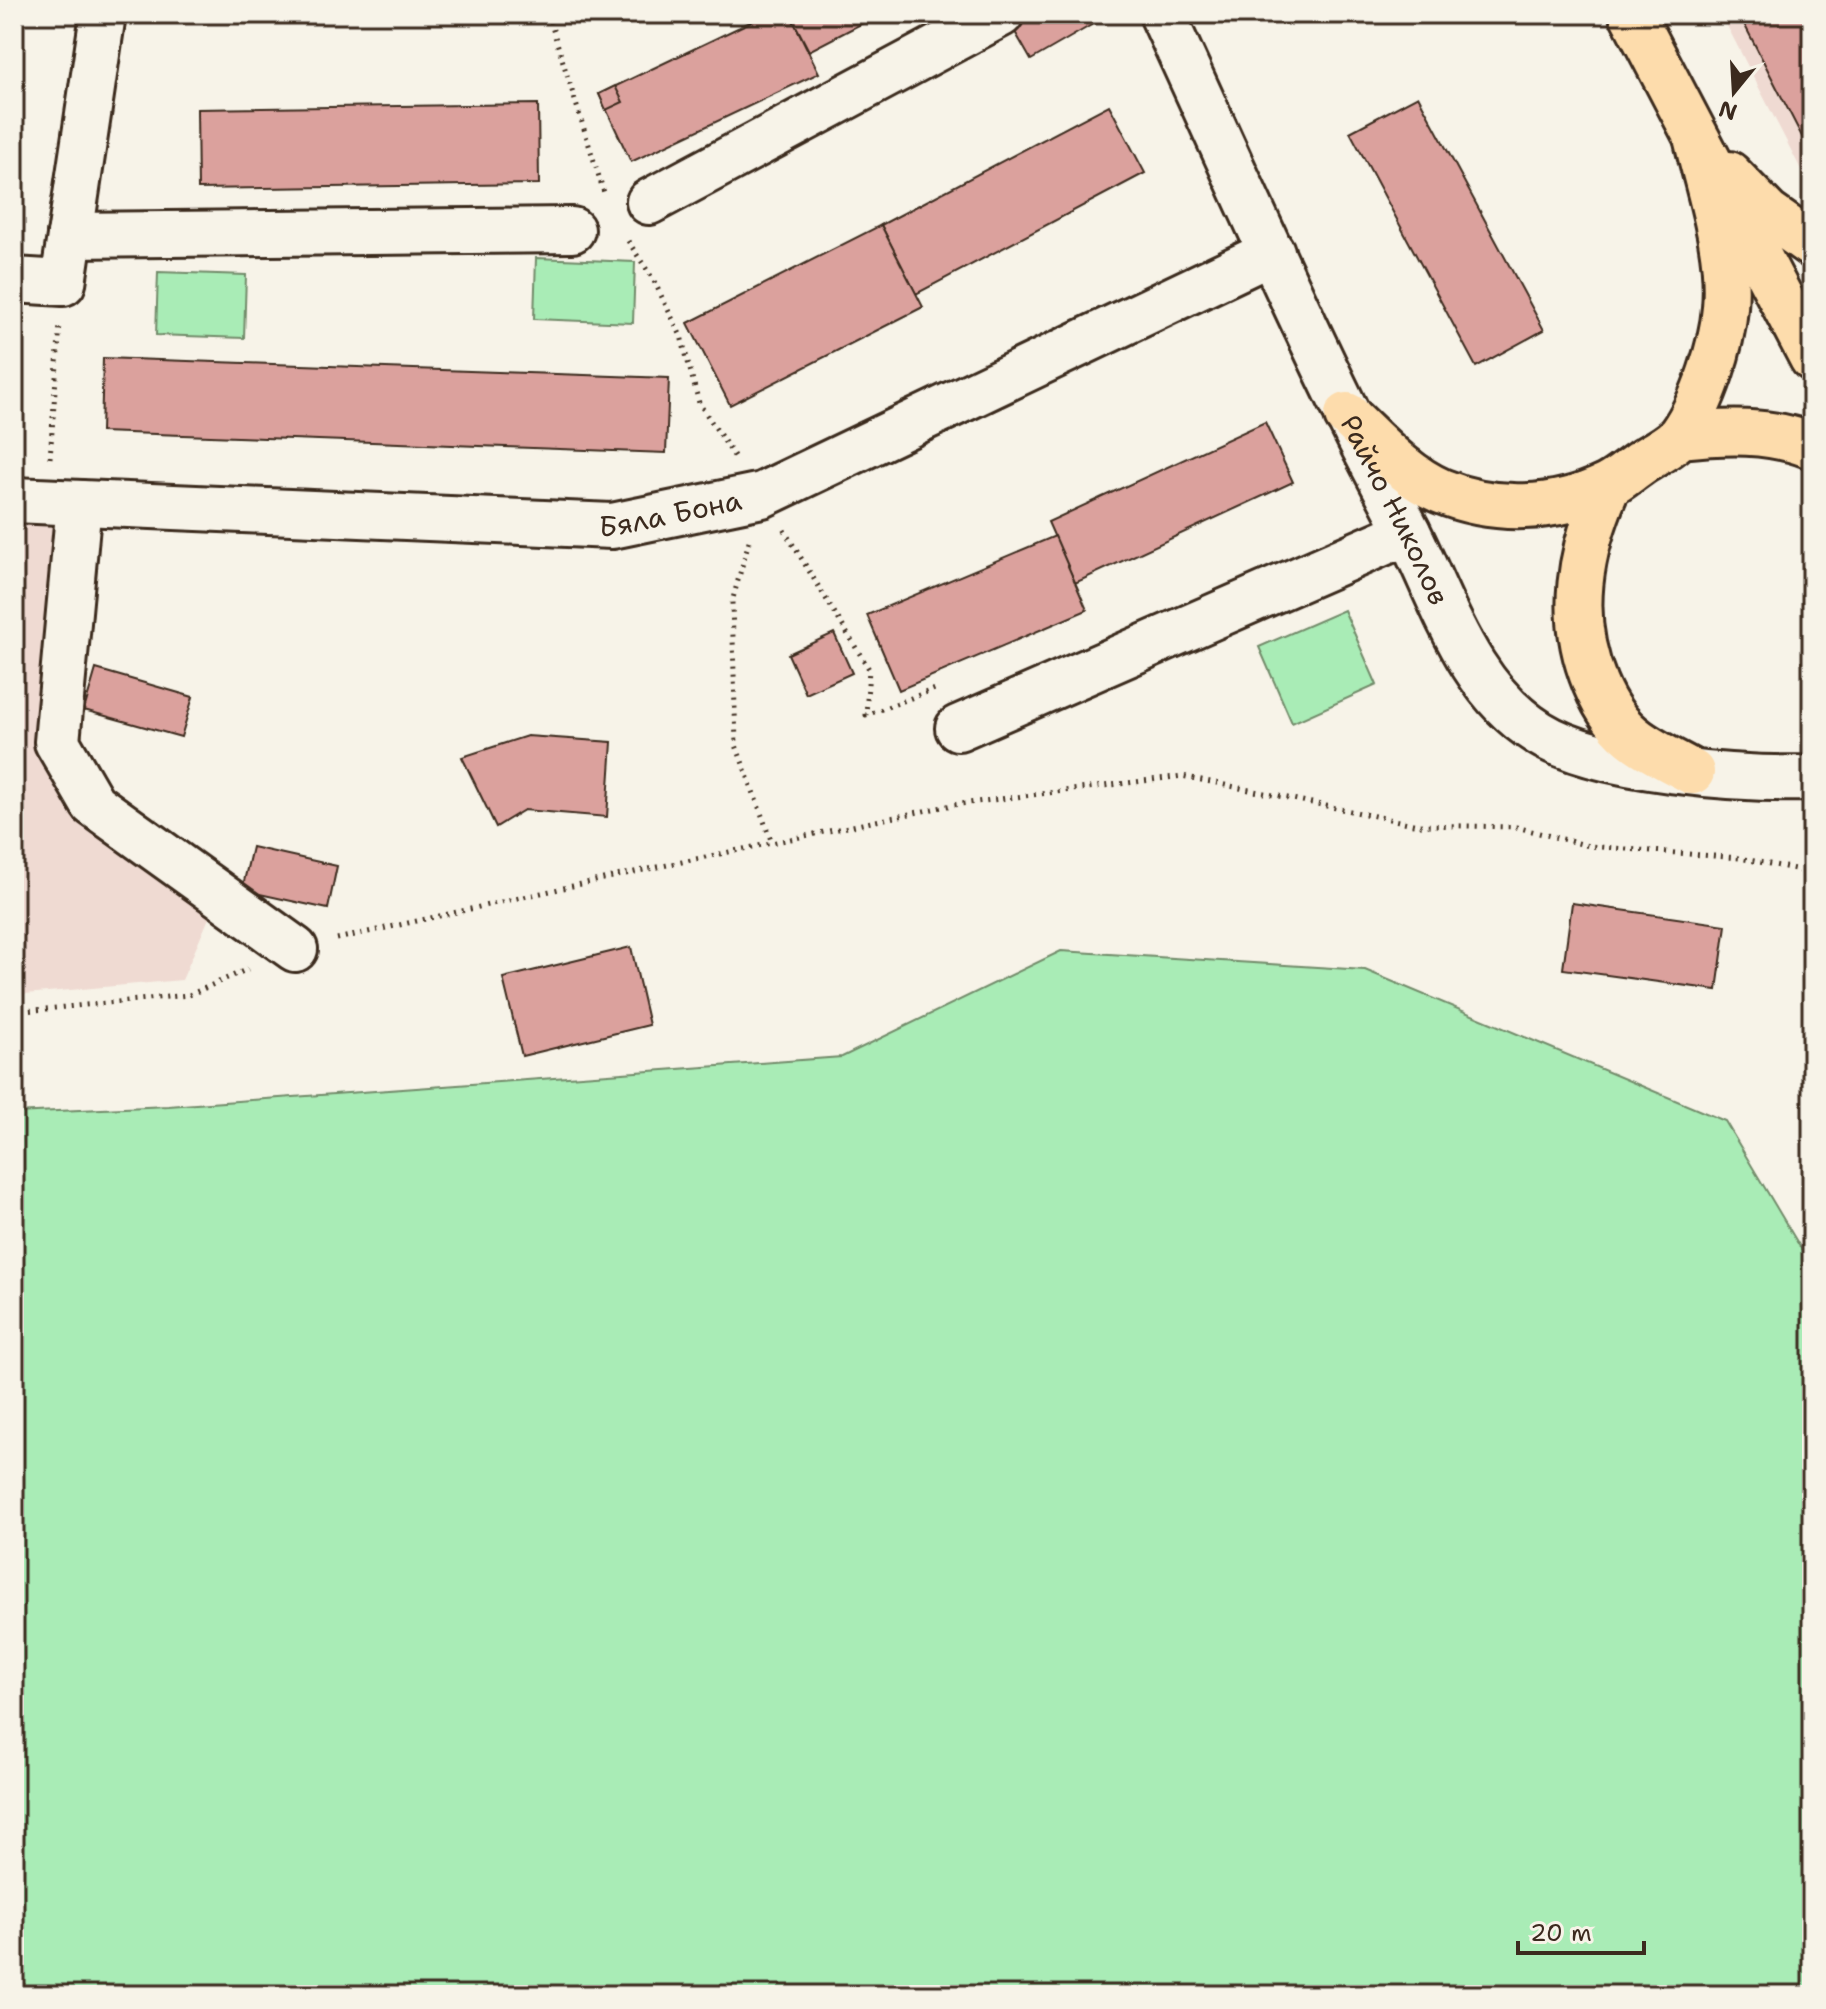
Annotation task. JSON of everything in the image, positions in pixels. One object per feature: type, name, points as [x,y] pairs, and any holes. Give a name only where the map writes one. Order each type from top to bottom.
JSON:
[{"type":"main road","points":[[1632,14],[1812,358]]},
{"type":"main road","points":[[1697,141],[1768,214],[1812,245]]},
{"type":"main road","points":[[1347,415],[1411,474],[1440,491],[1506,507],[1540,506],[1570,500],[1608,486],[1680,436],[1709,373],[1725,310],[1723,250],[1697,141]]},
{"type":"main road","points":[[1680,436],[1762,433],[1791,438],[1812,446]]},
{"type":"main road","points":[[1608,486],[1589,537],[1579,593],[1581,638],[1590,671],[1608,710],[1621,726],[1637,741],[1692,772]]},
{"type":"street","points":[[14,280],[63,283],[103,14]]},
{"type":"street","points":[[625,211],[1001,14]]},
{"type":"street","name":"Райчо Николов","points":[[1162,14],[1347,415],[1408,532],[1456,636],[1492,691],[1512,712],[1541,734],[1572,747],[1641,765],[1692,772],[1778,779],[1812,778]]},
{"type":"street","points":[[70,235],[572,230]]},
{"type":"street","name":"Бяла Бона","points":[[47,502],[612,526],[762,495],[1272,252]]},
{"type":"street","points":[[47,502],[57,742],[93,804],[295,949]]},
{"type":"street","points":[[958,728],[1408,532]]},
{"type":"path","points":[[548,14],[653,279],[681,336],[699,403],[762,495],[869,669],[866,715],[938,688],[958,728]]},
{"type":"path","points":[[47,502],[63,283]]},
{"type":"path","points":[[762,495],[732,602],[736,745],[772,843]]},
{"type":"path","points":[[14,1012],[189,995],[295,949],[772,843],[952,805],[1182,776],[1418,825],[1516,827],[1589,846],[1739,858],[1800,870],[1812,878]]},
{"type":"shaded area","points":[[1721,14],[1812,14],[1812,191]]},
{"type":"shaded area","points":[[14,500],[79,503],[57,742],[219,895],[182,980],[14,995]]},
{"type":"green space","points":[[536,258],[635,262],[633,323],[534,319]]},
{"type":"green space","points":[[158,272],[246,275],[244,338],[156,335]]},
{"type":"green space","points":[[1344,610],[1377,685],[1292,723],[1259,647]]},
{"type":"green space","points":[[1061,951],[1365,970],[1725,1121],[1812,1267],[1812,1995],[14,1995],[14,1113],[168,1106],[842,1057]]},
{"type":"building","points":[[767,14],[790,14],[819,73],[631,162],[599,94]]},
{"type":"building","points":[[790,14],[880,14],[809,51]]},
{"type":"building","points":[[1024,14],[1090,14],[1095,23],[1031,60],[1010,23]]},
{"type":"building","points":[[1293,14],[1317,14],[1298,24]]},
{"type":"building","points":[[1739,14],[1812,14],[1812,156]]},
{"type":"building","points":[[615,86],[623,102],[606,110],[599,94]]},
{"type":"building","points":[[1418,96],[1544,330],[1476,367],[1350,132]]},
{"type":"building","points":[[538,104],[539,184],[198,189],[197,109]]},
{"type":"building","points":[[1109,105],[1145,173],[916,294],[881,225]]},
{"type":"building","points":[[14,117],[21,117],[20,203],[14,203]]},
{"type":"building","points":[[881,225],[923,307],[730,405],[688,323]]},
{"type":"building","points":[[103,358],[669,378],[666,453],[101,432]]},
{"type":"building","points":[[1265,422],[1293,482],[1075,583],[1048,522]]},
{"type":"building","points":[[1055,536],[1087,610],[899,690],[867,615]]},
{"type":"building","points":[[834,633],[852,673],[806,694],[788,654]]},
{"type":"building","points":[[96,669],[193,697],[181,737],[84,710]]},
{"type":"building","points":[[527,736],[612,742],[607,817],[524,810],[496,827],[462,757]]},
{"type":"building","points":[[252,847],[337,866],[328,909],[242,890]]},
{"type":"building","points":[[1572,903],[1726,925],[1717,990],[1563,969]]},
{"type":"building","points":[[631,947],[649,1025],[522,1056],[503,978]]}]
